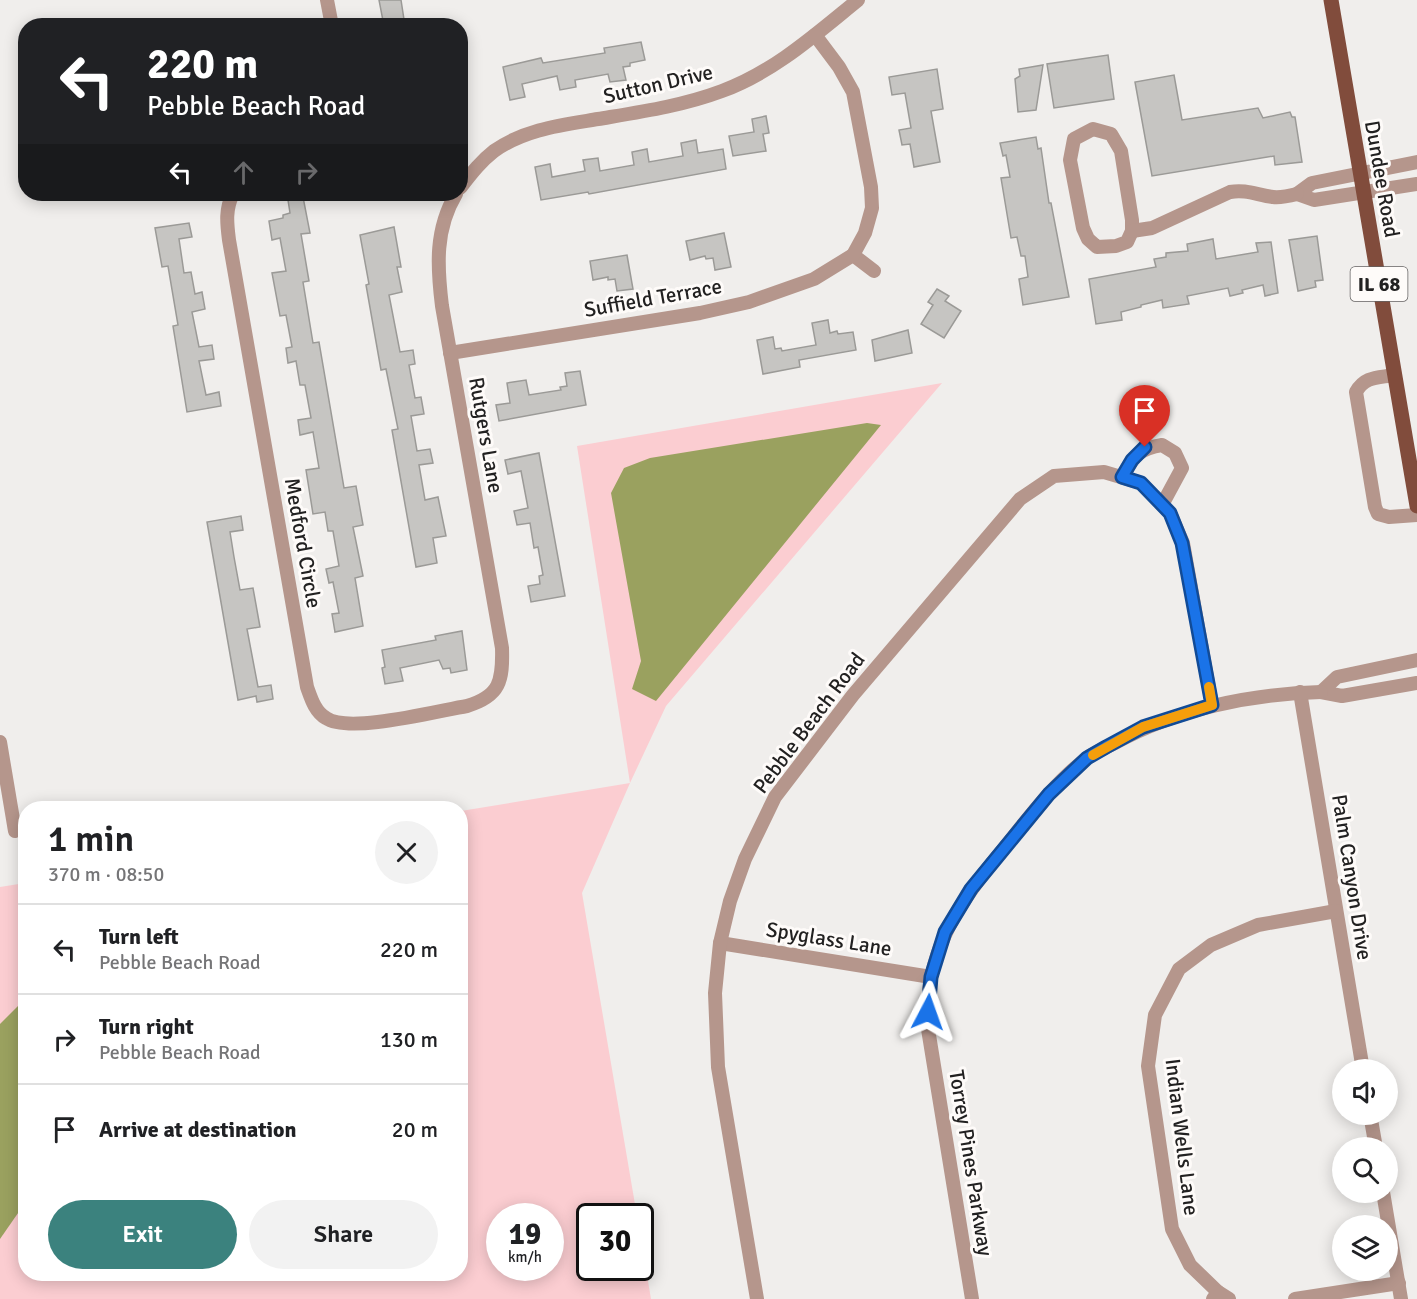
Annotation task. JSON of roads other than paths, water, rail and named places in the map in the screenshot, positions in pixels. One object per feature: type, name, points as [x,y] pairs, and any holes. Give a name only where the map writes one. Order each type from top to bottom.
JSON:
[{"type":"main road","name":"Dundee Road","points":[[1331,0],[1417,506]]},
{"type":"street","points":[[327,0],[330,18]]},
{"type":"street","name":"Sutton Drive","points":[[468,177],[479,164],[496,150],[515,139],[545,128],[672,106],[725,90],[781,60],[858,0]]},
{"type":"street","points":[[815,35],[839,67],[853,92],[871,187],[872,208],[865,233],[853,255],[874,271]]},
{"type":"street","points":[[1093,129],[1111,134],[1122,151],[1132,231],[1127,242],[1116,246],[1097,247],[1088,239],[1083,228],[1070,160],[1074,139],[1093,129]]},
{"type":"street","points":[[1132,231],[1152,228],[1230,192],[1252,191],[1276,198],[1297,194],[1311,183],[1417,162]]},
{"type":"street","points":[[1297,194],[1314,200],[1417,184]]},
{"type":"street","name":"Medford Circle","points":[[229,201],[226,218],[229,240],[303,665],[312,703],[325,718],[340,724],[359,725],[466,706],[484,701],[496,688]]},
{"type":"street","name":"Rutgers Lane","points":[[452,201],[441,229],[437,266],[502,648],[503,670],[496,688]]},
{"type":"street","name":"Suffield Terrace","points":[[450,353],[700,313],[729,306],[783,291],[814,279],[853,255]]},
{"type":"street","points":[[1394,375],[1366,380],[1361,383],[1356,392],[1378,514],[1389,517],[1417,515]]},
{"type":"street","points":[[1122,477],[1132,460],[1145,447],[1162,445],[1175,453],[1182,468],[1161,504]]},
{"type":"street","name":"Pebble Beach Road","points":[[757,1299],[718,1068],[715,993],[720,943],[730,901],[745,859],[775,796],[853,695],[983,541],[1020,499],[1054,476],[1104,472],[1141,483],[1170,513],[1182,543],[1212,705]]},
{"type":"street","points":[[1321,692],[1337,677],[1417,660]]},
{"type":"street","name":"Torrey Pines Parkway","points":[[972,1299],[928,1029],[928,994],[931,977],[945,932],[971,889],[1049,794],[1087,758],[1143,727],[1212,705],[1300,692],[1321,692],[1342,696],[1417,682]]},
{"type":"street","name":"Palm Canyon Drive","points":[[1300,692],[1361,1059]]},
{"type":"street","points":[[0,742],[15,831]]},
{"type":"street","name":"Indian Wells Lane","points":[[1220,1297],[1190,1265],[1172,1229],[1148,1066],[1155,1015],[1179,969],[1211,945],[1258,924],[1336,911]]},
{"type":"street","name":"Spyglass Lane","points":[[720,943],[931,977]]},
{"type":"street","points":[[1385,1203],[1401,1299]]},
{"type":"street","points":[[1295,1299],[1399,1283]]}]
